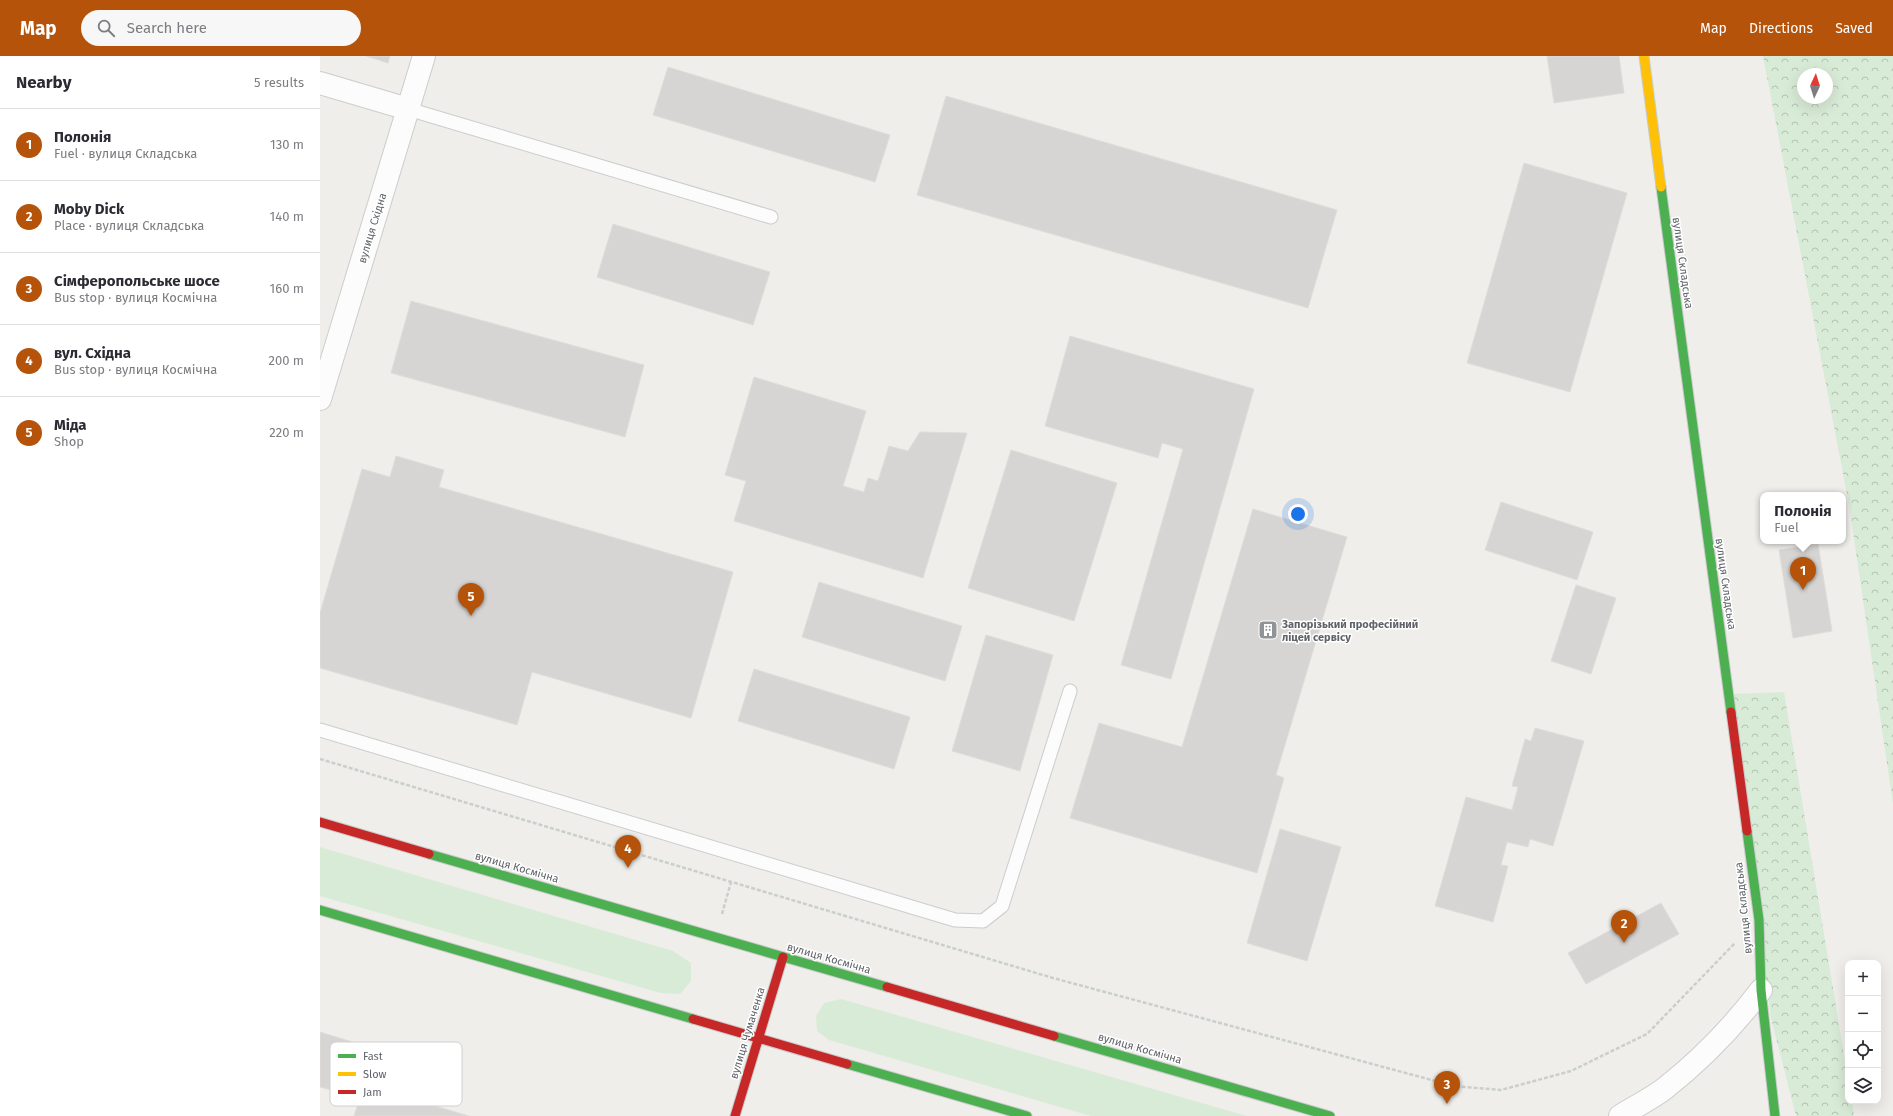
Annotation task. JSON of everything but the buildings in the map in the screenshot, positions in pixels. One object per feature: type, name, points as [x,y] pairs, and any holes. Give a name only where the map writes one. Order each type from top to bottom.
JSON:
[{"type":"main road","name":"вулиця Складська","points":[[1644,56],[1758,920],[1761,990],[1775,1116]]},
{"type":"main road","name":"вулиця Космічна","points":[[320,822],[1330,1116]]},
{"type":"main road","points":[[320,910],[1027,1116]]},
{"type":"main road","name":"вулиця Чумаченка","points":[[735,1116],[783,957]]},
{"type":"street","name":"вулиця Східна","points":[[320,400],[424,56]]},
{"type":"street","points":[[320,83],[408,109]]},
{"type":"street","points":[[1620,1116],[1664,1089],[1714,1045],[1734,1025],[1761,990]]},
{"type":"lane","points":[[408,109],[771,217]]},
{"type":"lane","points":[[320,730],[955,920],[983,921],[1002,906],[1070,691]]},
{"type":"path","points":[[320,758],[1061,980],[1454,1086],[1501,1090],[1572,1071],[1646,1034],[1758,920]]},
{"type":"path","points":[[721,918],[731,882]]},
{"type":"green space","points":[[1763,56],[1893,56],[1893,804],[1849,505]]},
{"type":"green space","points":[[1784,692],[1845,1061],[1845,1104],[1852,1104],[1854,1116],[1796,1116],[1771,1018],[1728,694]]},
{"type":"green space","points":[[320,847],[673,951],[691,963],[691,981],[680,994],[661,993],[320,896]]},
{"type":"green space","points":[[841,999],[1247,1116],[1091,1116],[829,1040],[817,1031],[816,1016],[824,1003]]},
{"type":"traffic: fast","points":[[1661,187],[1731,712]]},
{"type":"traffic: fast","points":[[1747,831],[1759,920],[1761,990],[1775,1116]]},
{"type":"traffic: fast","points":[[429,854],[887,987]]},
{"type":"traffic: fast","points":[[320,910],[693,1019]]},
{"type":"traffic: fast","points":[[1054,1036],[1330,1116]]},
{"type":"traffic: fast","points":[[847,1064],[1027,1116]]},
{"type":"traffic: slow","points":[[1644,56],[1661,187]]},
{"type":"traffic: jam","points":[[1731,712],[1747,831]]},
{"type":"traffic: jam","points":[[320,822],[429,854]]},
{"type":"traffic: jam","points":[[735,1116],[783,957]]},
{"type":"traffic: jam","points":[[887,987],[1054,1036]]},
{"type":"traffic: jam","points":[[693,1019],[847,1064]]},
{"type":"place","name":"Полонія","points":[[1803,590]]},
{"type":"place","name":"Міда","points":[[471,616]]},
{"type":"place","name":"Запорізький професійний ліцей сервісу","points":[[1268,630]]},
{"type":"place","name":"вул. Східна","points":[[628,868]]},
{"type":"place","name":"Moby Dick","points":[[1624,943]]},
{"type":"place","name":"Сімферопольське шосе","points":[[1447,1104]]}]
